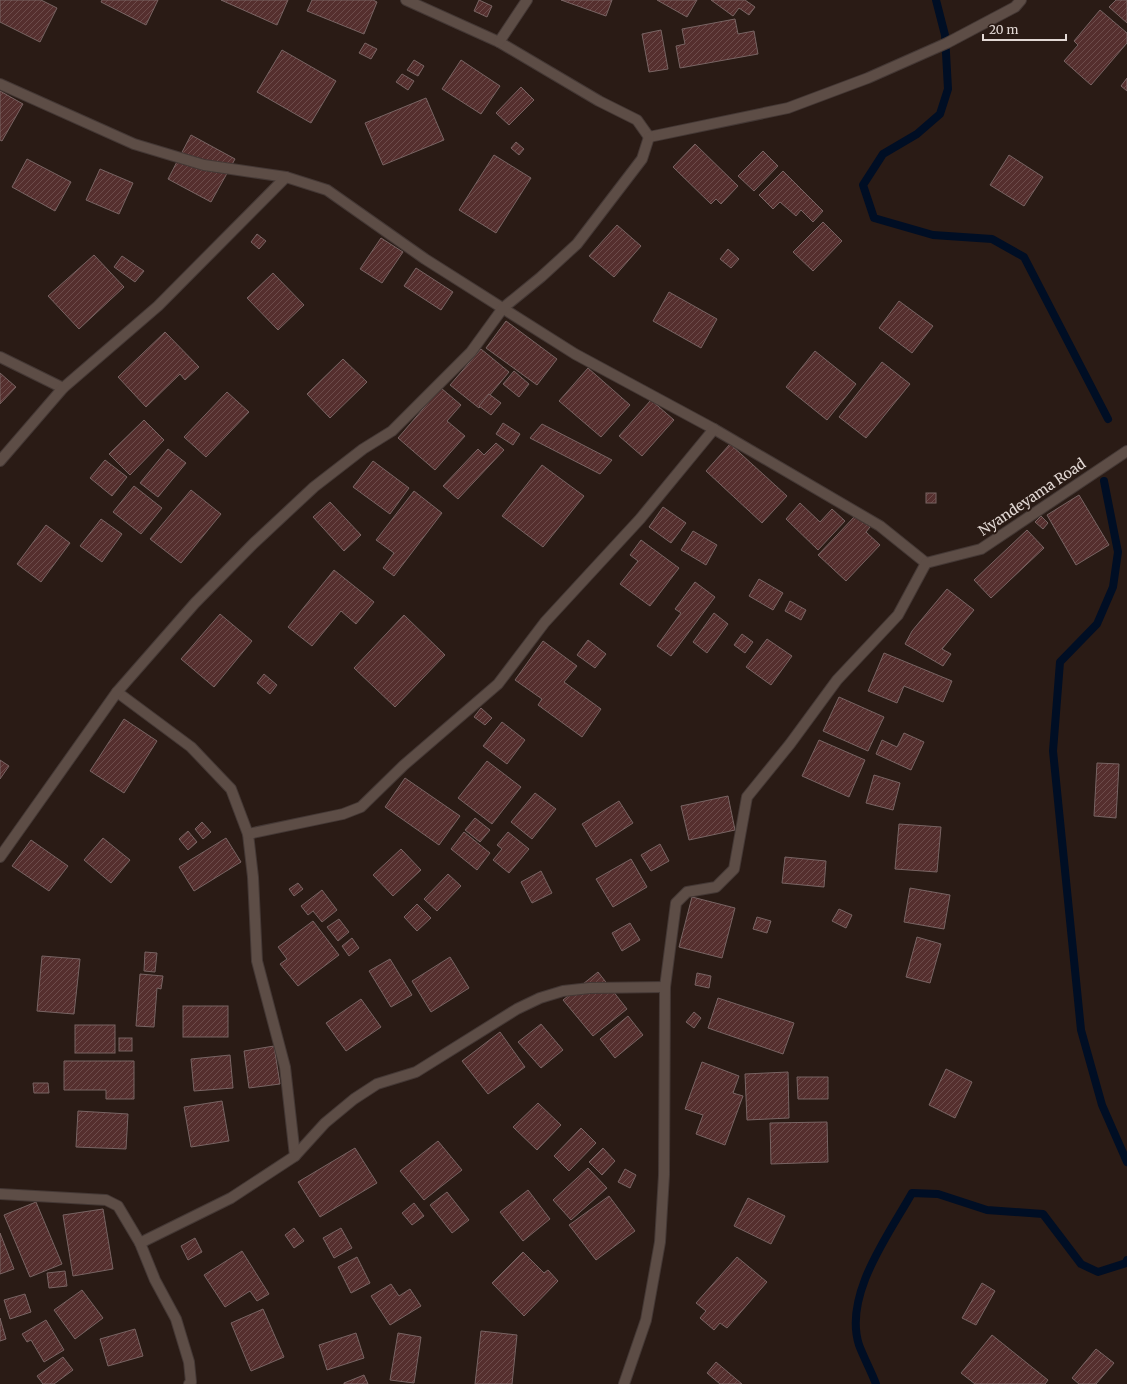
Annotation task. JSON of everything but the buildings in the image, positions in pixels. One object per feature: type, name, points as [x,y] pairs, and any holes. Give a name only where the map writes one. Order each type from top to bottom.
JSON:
[{"type":"street","points":[[406,0],[499,42],[599,101],[637,120],[649,137]]},
{"type":"street","points":[[499,42],[527,0]]},
{"type":"street","points":[[649,137],[788,108],[868,78],[947,43],[1015,7],[1021,0]]},
{"type":"street","points":[[0,84],[134,144],[204,166],[286,177],[327,190],[425,259],[575,354],[714,428],[880,526],[926,563],[898,615],[837,680],[790,744],[748,797],[734,869],[716,887],[687,892],[676,903],[665,987],[664,1175],[660,1242],[646,1320],[624,1384]]},
{"type":"street","points":[[0,857],[117,692],[195,603],[254,543],[314,486],[363,449],[392,431],[471,352],[503,308],[541,277],[577,244],[642,159],[649,137]]},
{"type":"street","points":[[0,460],[63,388],[158,306],[286,177]]},
{"type":"street","points":[[0,357],[63,388]]},
{"type":"street","points":[[248,834],[343,814],[361,807],[404,765],[498,684],[545,622],[640,519],[714,428]]},
{"type":"street","name":"Nyandeyama Road","points":[[926,563],[981,549],[1127,451]]},
{"type":"street","points":[[117,692],[190,747],[231,789],[248,834],[253,877],[257,961],[285,1067],[295,1156]]},
{"type":"street","points":[[140,1243],[231,1198],[295,1156],[325,1123],[354,1098],[377,1084],[416,1072],[517,1008],[534,1000],[564,991],[590,988],[665,987]]},
{"type":"street","points":[[0,1194],[106,1200],[118,1206],[140,1243],[155,1280],[176,1319],[189,1362],[191,1382],[189,1384]]},
{"type":"waterway","points":[[936,0],[945,35],[948,89],[940,114],[917,134],[883,154],[863,185],[874,218],[933,235],[992,239],[1024,257],[1108,419]]},
{"type":"waterway","points":[[1104,481],[1118,552],[1113,587],[1097,624],[1060,662],[1053,751],[1081,1030],[1102,1105],[1127,1162]]},
{"type":"waterway","points":[[876,1384],[859,1345],[856,1326],[857,1306],[871,1266],[912,1193],[938,1194],[987,1210],[1043,1214],[1081,1264],[1098,1272],[1126,1263],[1127,1260]]}]
